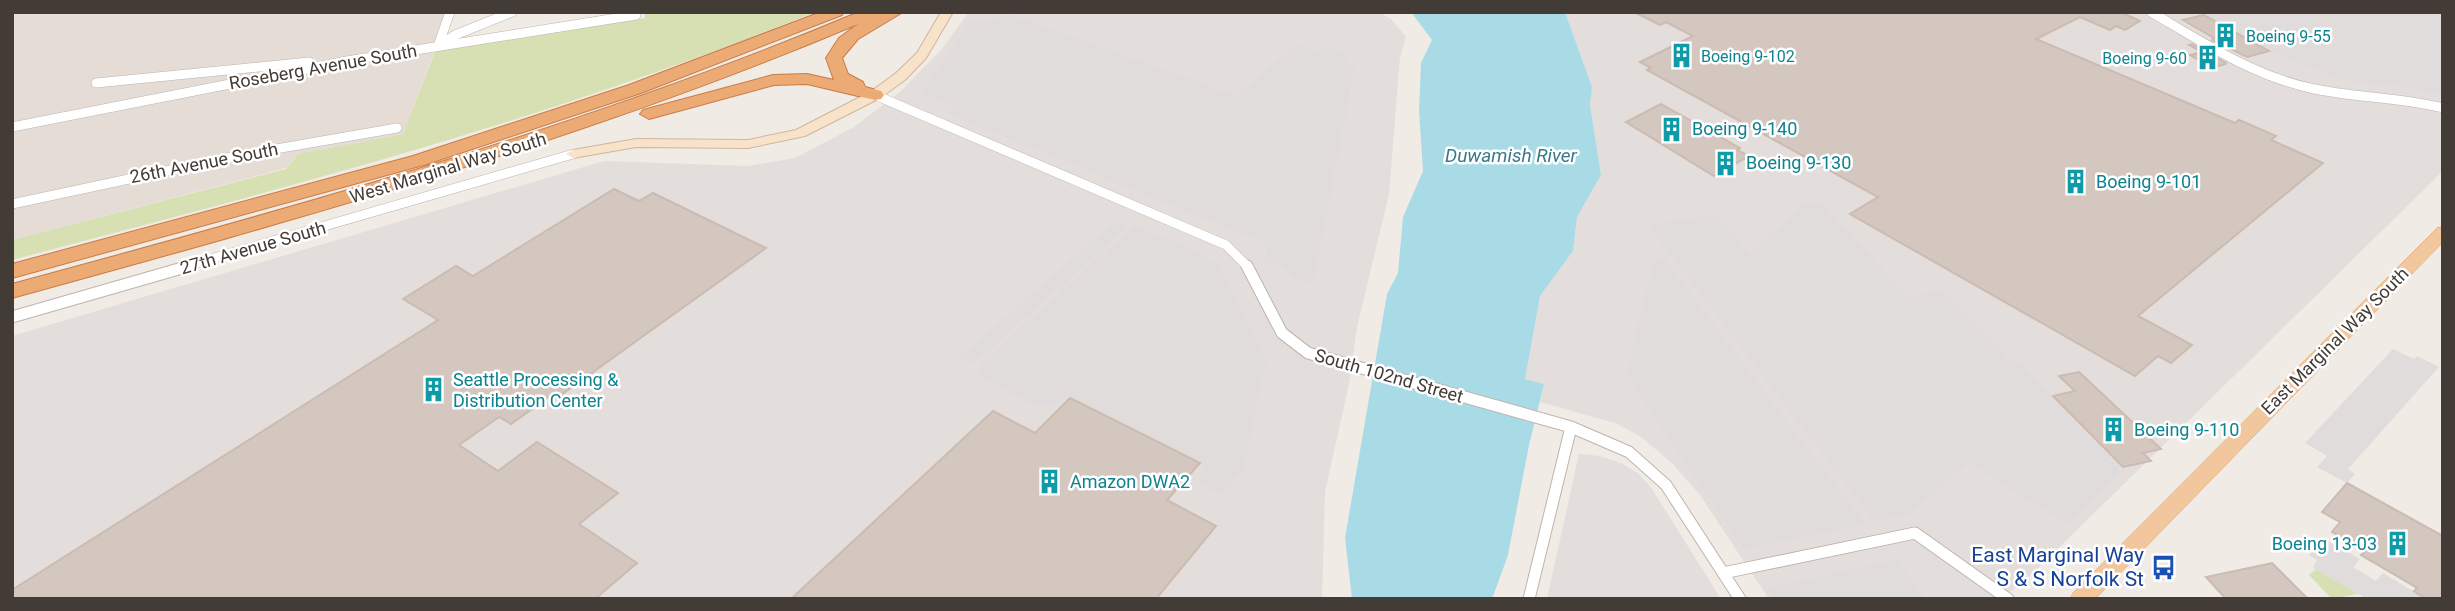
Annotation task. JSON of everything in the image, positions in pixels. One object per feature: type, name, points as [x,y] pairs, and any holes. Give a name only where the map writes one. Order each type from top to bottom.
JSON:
[{"type":"highway","name":"West Marginal Way South","points":[[12,271],[420,160],[623,94],[836,12]]},
{"type":"highway","name":"West Marginal Way South","points":[[12,291],[407,182],[534,142],[730,71],[873,12]]},
{"type":"highway","points":[[875,95],[840,77],[834,58],[838,48],[850,36],[895,12]]},
{"type":"highway","points":[[534,142],[773,80],[807,79],[875,95]]},
{"type":"main road","name":"East Marginal Way South","points":[[2081,599],[2443,232]]},
{"type":"street","points":[[438,46],[450,12]]},
{"type":"street","points":[[438,46],[455,35],[512,12]]},
{"type":"street","points":[[573,155],[636,143],[730,144],[767,141],[817,126],[875,95],[914,65],[928,47],[947,12]]},
{"type":"street","points":[[2151,12],[2245,65],[2285,82],[2328,92],[2385,96],[2443,108]]},
{"type":"street","name":"Roseberg Avenue South","points":[[12,127],[347,61],[636,15]]},
{"type":"street","points":[[96,83],[316,61],[347,61]]},
{"type":"street","name":"South 102nd Street","points":[[875,95],[1224,244],[1245,261],[1281,332],[1292,344],[1308,353],[1571,427],[1629,452],[1656,473],[1740,599]]},
{"type":"street","name":"26th Avenue South","points":[[12,204],[216,160],[397,128]]},
{"type":"street","name":"27th Avenue South","points":[[12,317],[573,155]]},
{"type":"street","points":[[1529,599],[1571,427]]},
{"type":"street","points":[[1723,573],[1915,533],[2008,599]]},
{"type":"shaded area","points":[[12,12],[449,12],[403,134],[298,154],[286,168],[12,240]]},
{"type":"shaded area","points":[[969,12],[1379,12],[1391,19],[1406,37],[1400,57],[1389,194],[1357,327],[1349,384],[1325,492],[1322,599],[12,599],[12,336],[604,161],[747,166],[795,158],[854,127],[900,92],[941,50]]},
{"type":"shaded area","points":[[1565,12],[2443,12],[2443,171],[2029,577],[2001,599],[1769,599],[1700,495],[1672,463],[1640,436],[1615,423],[1540,402],[1544,384],[1525,379],[1540,296],[1573,251],[1577,217],[1601,175],[1590,105],[1592,87]]},
{"type":"shaded area","points":[[2197,12],[2443,12],[2443,95],[2398,86],[2341,80],[2269,50]]},
{"type":"shaded area","points":[[1008,14],[1237,96],[1296,45],[1316,52],[1323,46],[1350,55],[1341,63],[1355,65],[1313,282],[1296,280],[1280,265],[1265,263],[1267,244],[947,113],[957,106],[920,95],[972,21],[992,22]]},
{"type":"shaded area","points":[[1820,201],[1908,297],[1943,291],[2013,363],[2019,362],[2121,470],[2067,524],[1968,462],[1910,514],[1875,522],[1648,225],[1716,214],[1750,255],[1804,203]]},
{"type":"shaded area","points":[[1113,223],[1126,228],[972,364],[959,358]]},
{"type":"shaded area","points":[[1135,226],[1195,251],[1219,266],[1266,360],[1243,469],[1222,495],[1196,481],[1207,467],[1064,395],[1053,405],[1037,407],[978,376],[980,365]]},
{"type":"shaded area","points":[[1664,258],[1865,524],[1743,549],[1627,374],[1654,260]]},
{"type":"shaded area","points":[[2393,349],[2414,359],[2417,356],[2439,367],[2348,469],[2355,474],[2347,483],[2317,467],[2327,456],[2305,443]]},
{"type":"shaded area","points":[[1579,454],[1600,456],[1621,463],[1639,474],[1652,489],[1721,599],[1547,599]]},
{"type":"shaded area","points":[[2326,540],[2360,559],[2353,567],[2376,581],[2383,573],[2426,599],[2367,599],[2313,568],[2317,560],[2309,555]]},
{"type":"shaded area","points":[[1896,560],[1926,599],[1775,599],[1767,588]]},
{"type":"green space","points":[[645,12],[815,12],[617,86],[518,119],[317,178],[12,260],[12,240],[286,169],[298,154],[403,134],[435,51],[645,18]]},
{"type":"green space","points":[[2316,569],[2358,594],[2332,599],[2309,575]]},
{"type":"water","name":"Duwamish River","points":[[1411,12],[1565,12],[1592,87],[1590,105],[1601,175],[1577,217],[1573,251],[1540,296],[1525,379],[1544,384],[1529,445],[1508,555],[1492,599],[1352,599],[1345,538],[1387,294],[1398,273],[1403,217],[1423,171],[1419,110],[1421,63],[1432,40]]},
{"type":"building","name":"Boeing 9-101","points":[[1634,12],[2120,12],[2140,21],[2125,30],[2116,26],[2110,30],[2080,17],[2036,39],[2235,123],[2239,120],[2276,136],[2271,140],[2323,163],[2138,316],[2192,345],[2171,363],[2158,356],[2135,376],[1850,214],[1878,197],[1647,70],[1651,68],[1640,62],[1693,36],[1666,22],[1660,25]]},
{"type":"building","name":"Boeing 9-55","points":[[2204,15],[2269,51],[2247,57],[2212,40],[2214,38],[2183,20]]},
{"type":"building","name":"Boeing 9-60","points":[[2192,44],[2226,63],[2212,68],[2190,55],[2202,52],[2189,45]]},
{"type":"building","name":"Boeing 9-140","points":[[1661,104],[1740,148],[1737,150],[1749,156],[1714,176],[1626,122]]},
{"type":"building","name":"Seattle Processing & Distribution Center","points":[[614,189],[639,201],[653,193],[766,248],[561,395],[556,392],[511,424],[499,417],[459,445],[498,471],[537,442],[618,493],[579,524],[637,563],[595,599],[12,599],[12,590],[438,320],[403,299],[456,266],[473,276]]},
{"type":"building","name":"Boeing 9-110","points":[[2079,372],[2161,449],[2143,453],[2151,461],[2123,467],[2053,396],[2075,391],[2059,376]]},
{"type":"building","name":"Amazon DWA2","points":[[1070,398],[1200,463],[1167,500],[1216,526],[1156,599],[791,599],[993,411],[1035,433]]},
{"type":"building","name":"Boeing 13-03","points":[[2347,483],[2443,536],[2443,599],[2426,599],[2414,591],[2417,588],[2361,555],[2365,551],[2332,532],[2340,522],[2322,512]]},
{"type":"building","points":[[2272,563],[2308,599],[2226,599],[2206,577]]},
{"type":"place","name":"Boeing 9-55","points":[[2226,36]]},
{"type":"place","name":"Boeing 9-102","points":[[1681,56]]},
{"type":"place","name":"Boeing 9-60","points":[[2207,58]]},
{"type":"place","name":"Boeing 9-140","points":[[1672,129]]},
{"type":"place","name":"Boeing 9-130","points":[[1726,163]]},
{"type":"place","name":"Boeing 9-101","points":[[2076,182]]},
{"type":"place","name":"Seattle Processing & Distribution Center","points":[[433,390]]},
{"type":"place","name":"Boeing 9-110","points":[[2114,430]]},
{"type":"place","name":"Amazon DWA2","points":[[1050,482]]},
{"type":"place","name":"Boeing 13-03","points":[[2397,544]]},
{"type":"place","name":"East Marginal Way S & S Norfolk St","points":[[2164,567]]}]
